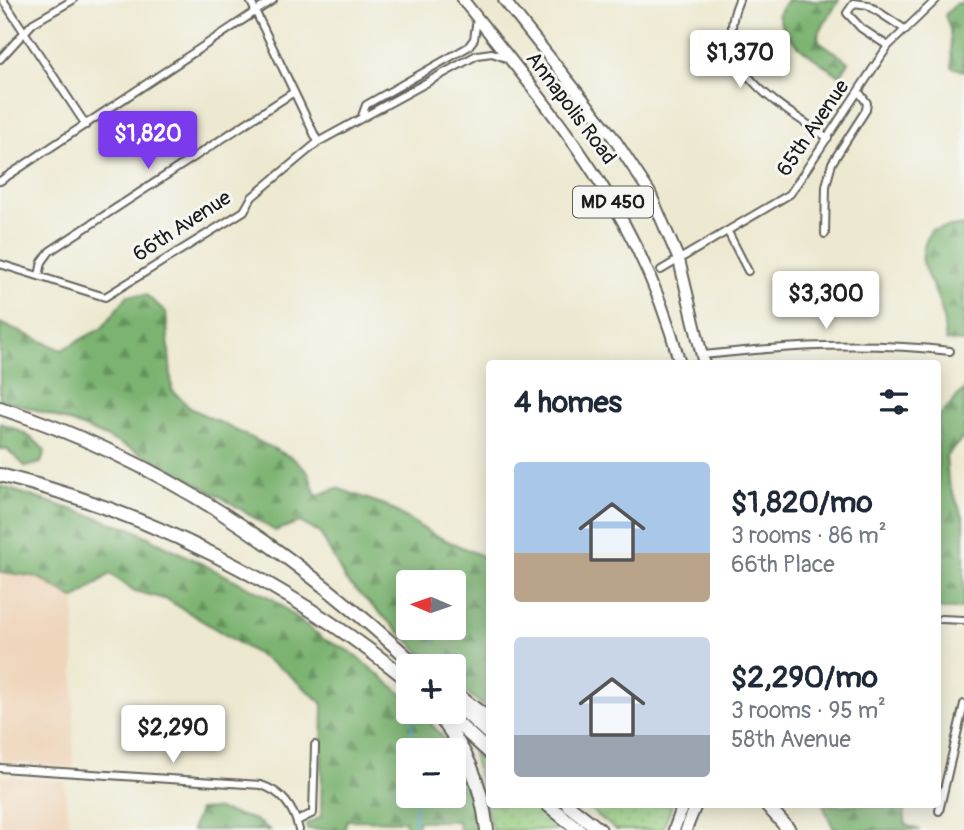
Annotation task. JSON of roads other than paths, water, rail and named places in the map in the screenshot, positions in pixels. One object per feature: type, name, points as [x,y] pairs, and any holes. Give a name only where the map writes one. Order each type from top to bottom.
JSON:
[{"type":"highway","points":[[0,408],[106,448],[187,489],[293,562],[403,654]]},
{"type":"highway","points":[[0,475],[123,515],[211,554],[309,606],[396,671]]},
{"type":"highway","points":[[466,702],[486,717]]},
{"type":"highway","points":[[466,713],[486,731]]},
{"type":"highway","points":[[445,724],[455,735],[473,767],[487,830]]},
{"type":"highway","points":[[458,724],[486,749]]},
{"type":"highway","points":[[552,808],[579,830]]},
{"type":"highway","points":[[572,808],[600,830]]},
{"type":"highway","points":[[764,808],[780,818]]},
{"type":"highway","points":[[769,808],[789,830]]},
{"type":"main road","name":"Annapolis Road","points":[[463,0],[584,154],[606,189],[652,282],[679,360]]},
{"type":"main road","name":"Annapolis Road","points":[[504,0],[631,160],[657,205],[680,260],[704,360]]},
{"type":"main road","points":[[674,830],[682,808]]},
{"type":"main road","points":[[686,830],[695,808]]},
{"type":"street","points":[[3,0],[86,125]]},
{"type":"street","points":[[0,60],[25,30],[73,0]]},
{"type":"street","points":[[250,0],[318,142]]},
{"type":"street","points":[[0,181],[273,0]]},
{"type":"street","points":[[739,0],[732,22],[733,37],[748,78],[762,94],[828,138]]},
{"type":"street","name":"65th Avenue","points":[[661,270],[790,194],[819,155],[888,46],[936,0]]},
{"type":"street","points":[[888,46],[861,28],[847,13],[854,3],[868,5],[906,30]]},
{"type":"street","name":"66th Avenue","points":[[362,117],[366,105],[468,47],[474,39],[477,18]]},
{"type":"street","name":"66th Avenue","points":[[0,264],[105,297],[244,211],[252,197],[318,142],[477,55],[492,53],[511,60]]},
{"type":"street","points":[[40,276],[42,262],[50,251],[295,92]]},
{"type":"street","points":[[825,234],[826,186],[832,163],[866,110],[867,103],[859,92]]},
{"type":"street","points":[[819,155],[832,163]]},
{"type":"street","points":[[728,232],[747,271]]},
{"type":"street","points":[[704,360],[845,344],[887,344],[950,351]]},
{"type":"street","points":[[941,619],[964,620]]},
{"type":"street","points":[[941,802],[964,704]]},
{"type":"street","points":[[297,821],[313,813],[315,745]]},
{"type":"street","points":[[0,768],[261,785],[279,793],[297,821],[299,830]]},
{"type":"waterway","points":[[412,724],[412,738]]},
{"type":"waterway","points":[[414,830],[415,808]]}]
